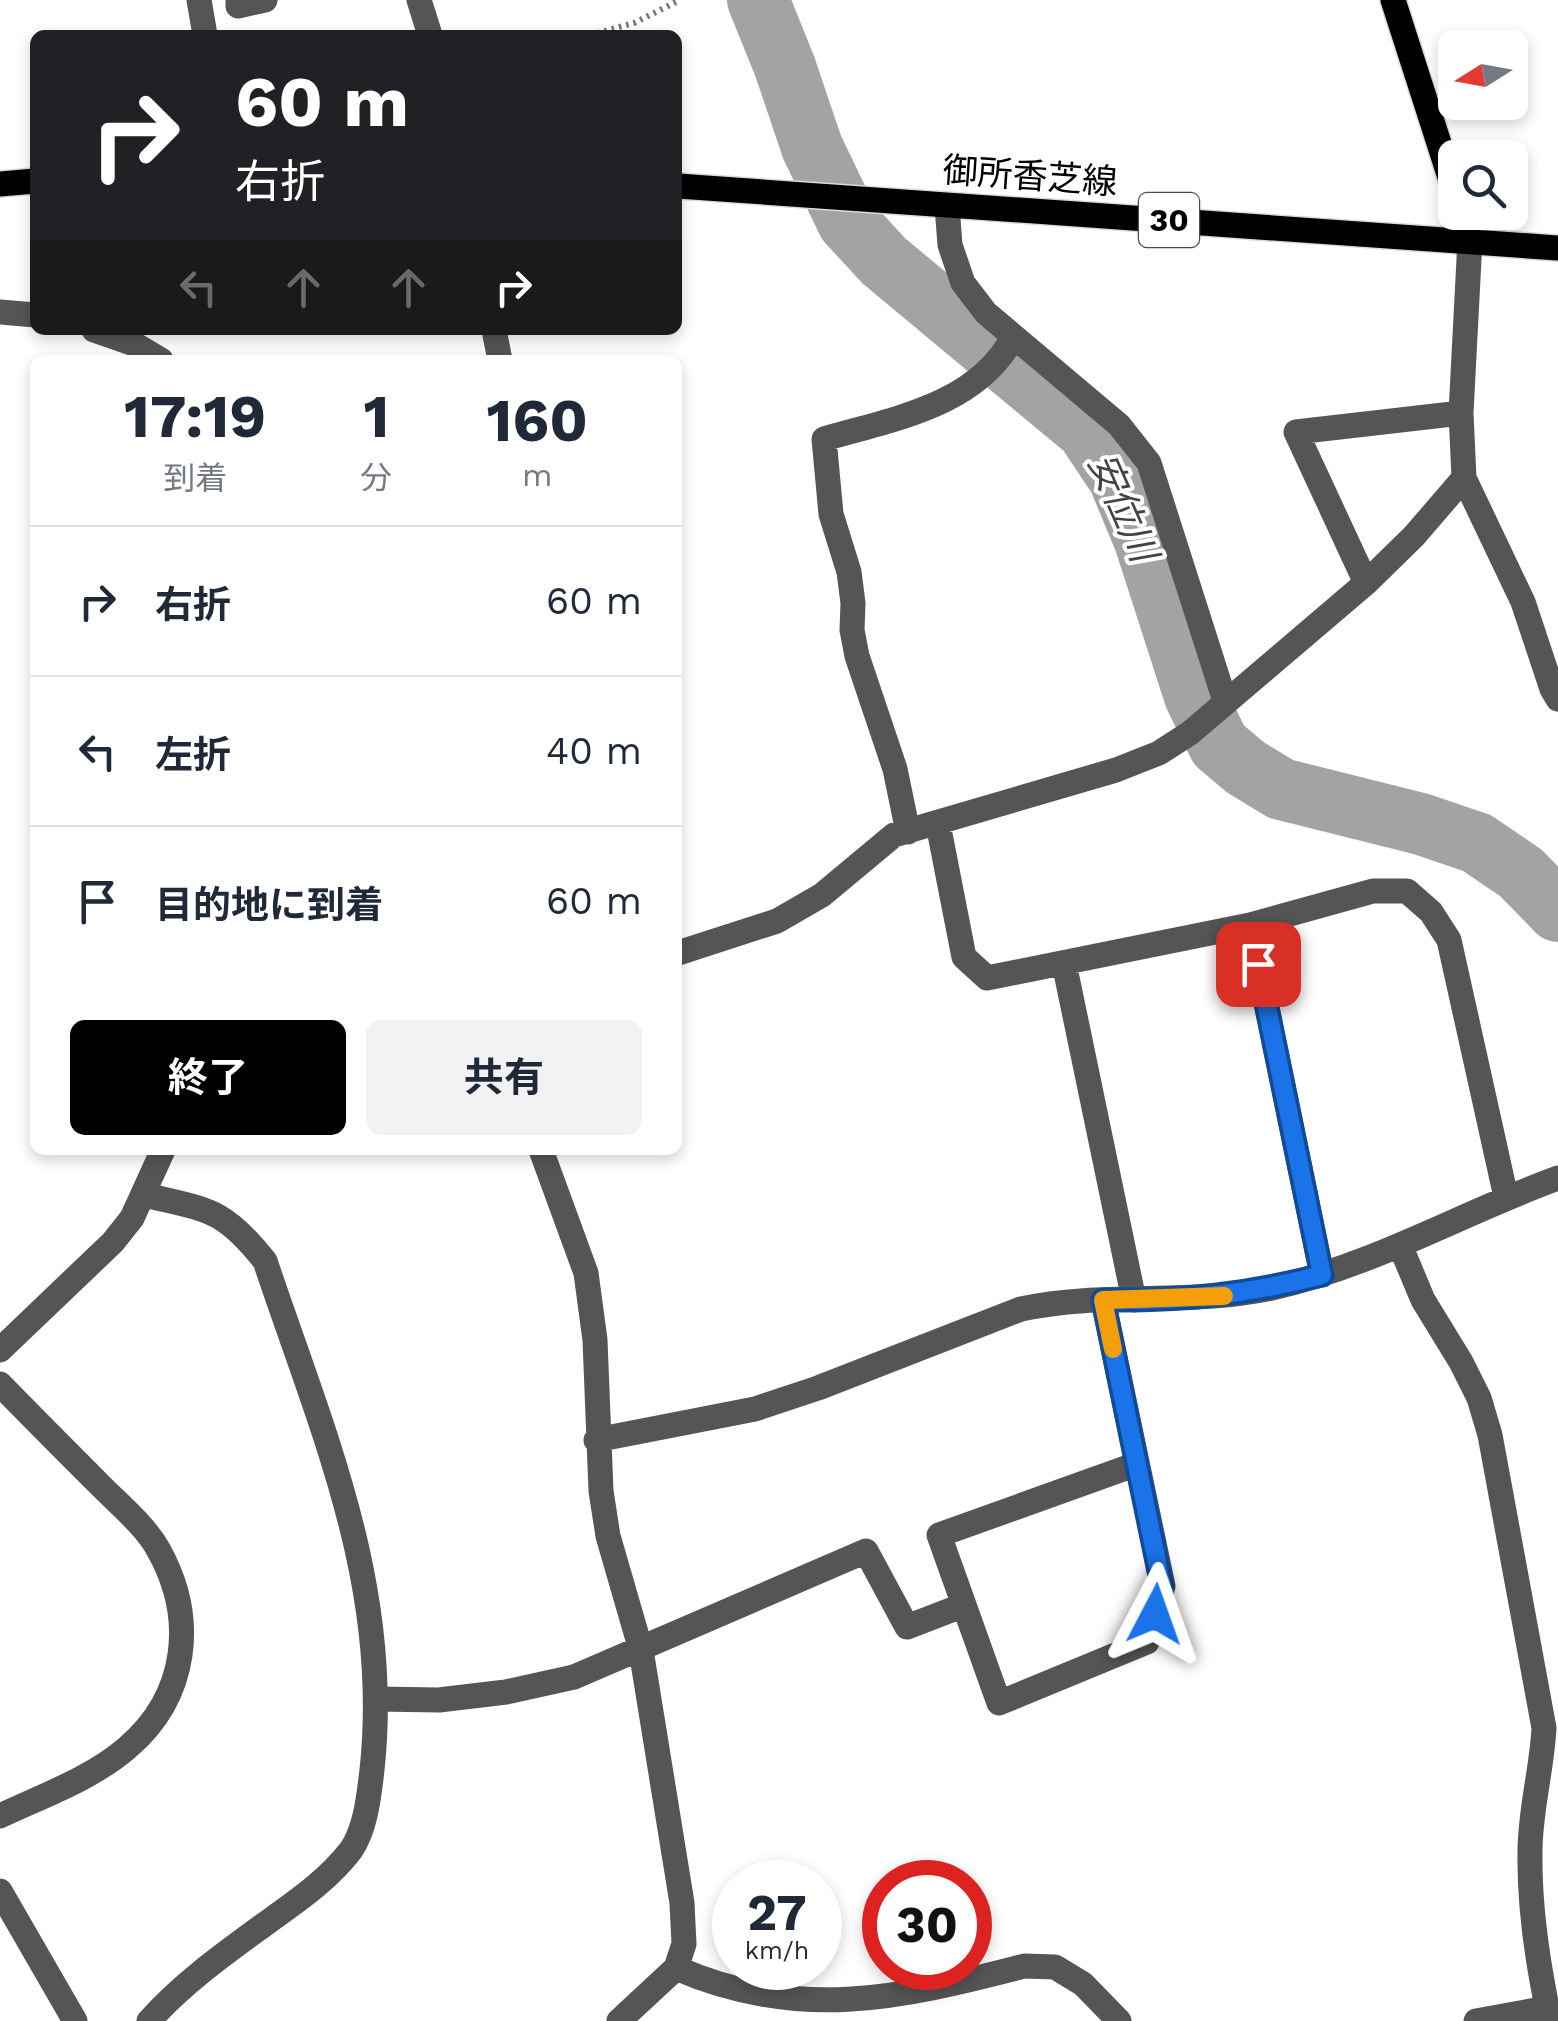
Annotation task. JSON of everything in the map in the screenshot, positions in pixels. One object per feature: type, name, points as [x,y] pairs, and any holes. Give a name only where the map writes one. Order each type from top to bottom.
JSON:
[{"type":"main road","points":[[1393,0],[1438,141]]},
{"type":"main road","points":[[0,184],[30,181]]},
{"type":"main road","name":"御所香芝線","points":[[682,186],[1558,248]]},
{"type":"main road","points":[[1467,230],[1470,240]]},
{"type":"street","points":[[199,0],[203,30]]},
{"type":"street","points":[[238,0],[238,6],[265,0]]},
{"type":"street","points":[[420,0],[429,30]]},
{"type":"street","points":[[947,206],[950,245],[963,284],[986,314],[1010,343],[1119,425],[1149,464],[1226,701]]},
{"type":"street","points":[[1470,240],[1461,414],[1464,478],[1523,602],[1558,698]]},
{"type":"street","points":[[0,312],[30,315]]},
{"type":"street","points":[[134,337],[154,355]]},
{"type":"street","points":[[908,832],[895,769],[857,656],[849,572],[830,514],[824,439],[918,412],[954,396],[982,375],[1010,343]]},
{"type":"street","points":[[1366,583],[1296,432],[1461,414]]},
{"type":"street","points":[[682,951],[777,921],[822,895],[894,835],[1116,770],[1158,753],[1190,733],[1366,583],[1414,536],[1464,478]]},
{"type":"street","points":[[938,824],[964,958],[987,978],[1250,925],[1372,891],[1407,891],[1432,912],[1449,940],[1506,1197]]},
{"type":"street","points":[[1250,925],[1322,1275]]},
{"type":"street","points":[[1064,963],[1134,1300]]},
{"type":"street","points":[[0,1350],[113,1242],[145,1195],[161,1155]]},
{"type":"street","points":[[542,1155],[586,1273],[595,1340],[596,1440],[608,1536],[642,1650],[682,1903],[684,1944],[676,1968],[619,2021]]},
{"type":"street","points":[[596,1440],[755,1409],[1021,1309],[1048,1303],[1204,1299],[1322,1275],[1558,1178]]},
{"type":"street","points":[[145,1195],[214,1212],[241,1230],[266,1261],[347,1506],[364,1573],[374,1639],[376,1699],[368,1802],[354,1845],[326,1880],[212,1962],[172,1994],[149,2021]]},
{"type":"street","points":[[1400,1245],[1423,1300],[1479,1398],[1490,1435],[1544,1728],[1530,1848],[1531,1900],[1552,2014],[1476,2021]]},
{"type":"street","points":[[1103,1300],[1137,1464],[1162,1586],[1147,1642],[999,1703],[940,1535],[1137,1464]]},
{"type":"street","points":[[0,1384],[157,1547],[174,1588],[183,1636],[176,1684],[156,1716],[127,1748],[82,1777],[0,1816]]},
{"type":"street","points":[[376,1699],[438,1700],[506,1692],[574,1676],[642,1650],[866,1550],[907,1627],[964,1605]]},
{"type":"street","points":[[0,1892],[74,2021]]},
{"type":"street","points":[[676,1968],[709,1989],[746,2003],[792,2011],[838,2012],[1024,1966],[1055,1968],[1083,1984],[1119,2021]]},
{"type":"path","points":[[610,30],[634,24],[680,0]]},
{"type":"waterway","name":"安位川","points":[[758,0],[812,147],[848,222],[884,261],[1087,430],[1119,478],[1145,541],[1195,696],[1219,745],[1281,789],[1421,824],[1477,843],[1521,873],[1558,911]]},
{"type":"slow traffic","points":[[1113,1349],[1103,1300],[1224,1296]]},
{"type":"route","points":[[1155,1614],[1162,1586],[1103,1300],[1204,1299],[1322,1275],[1258,964]]}]
